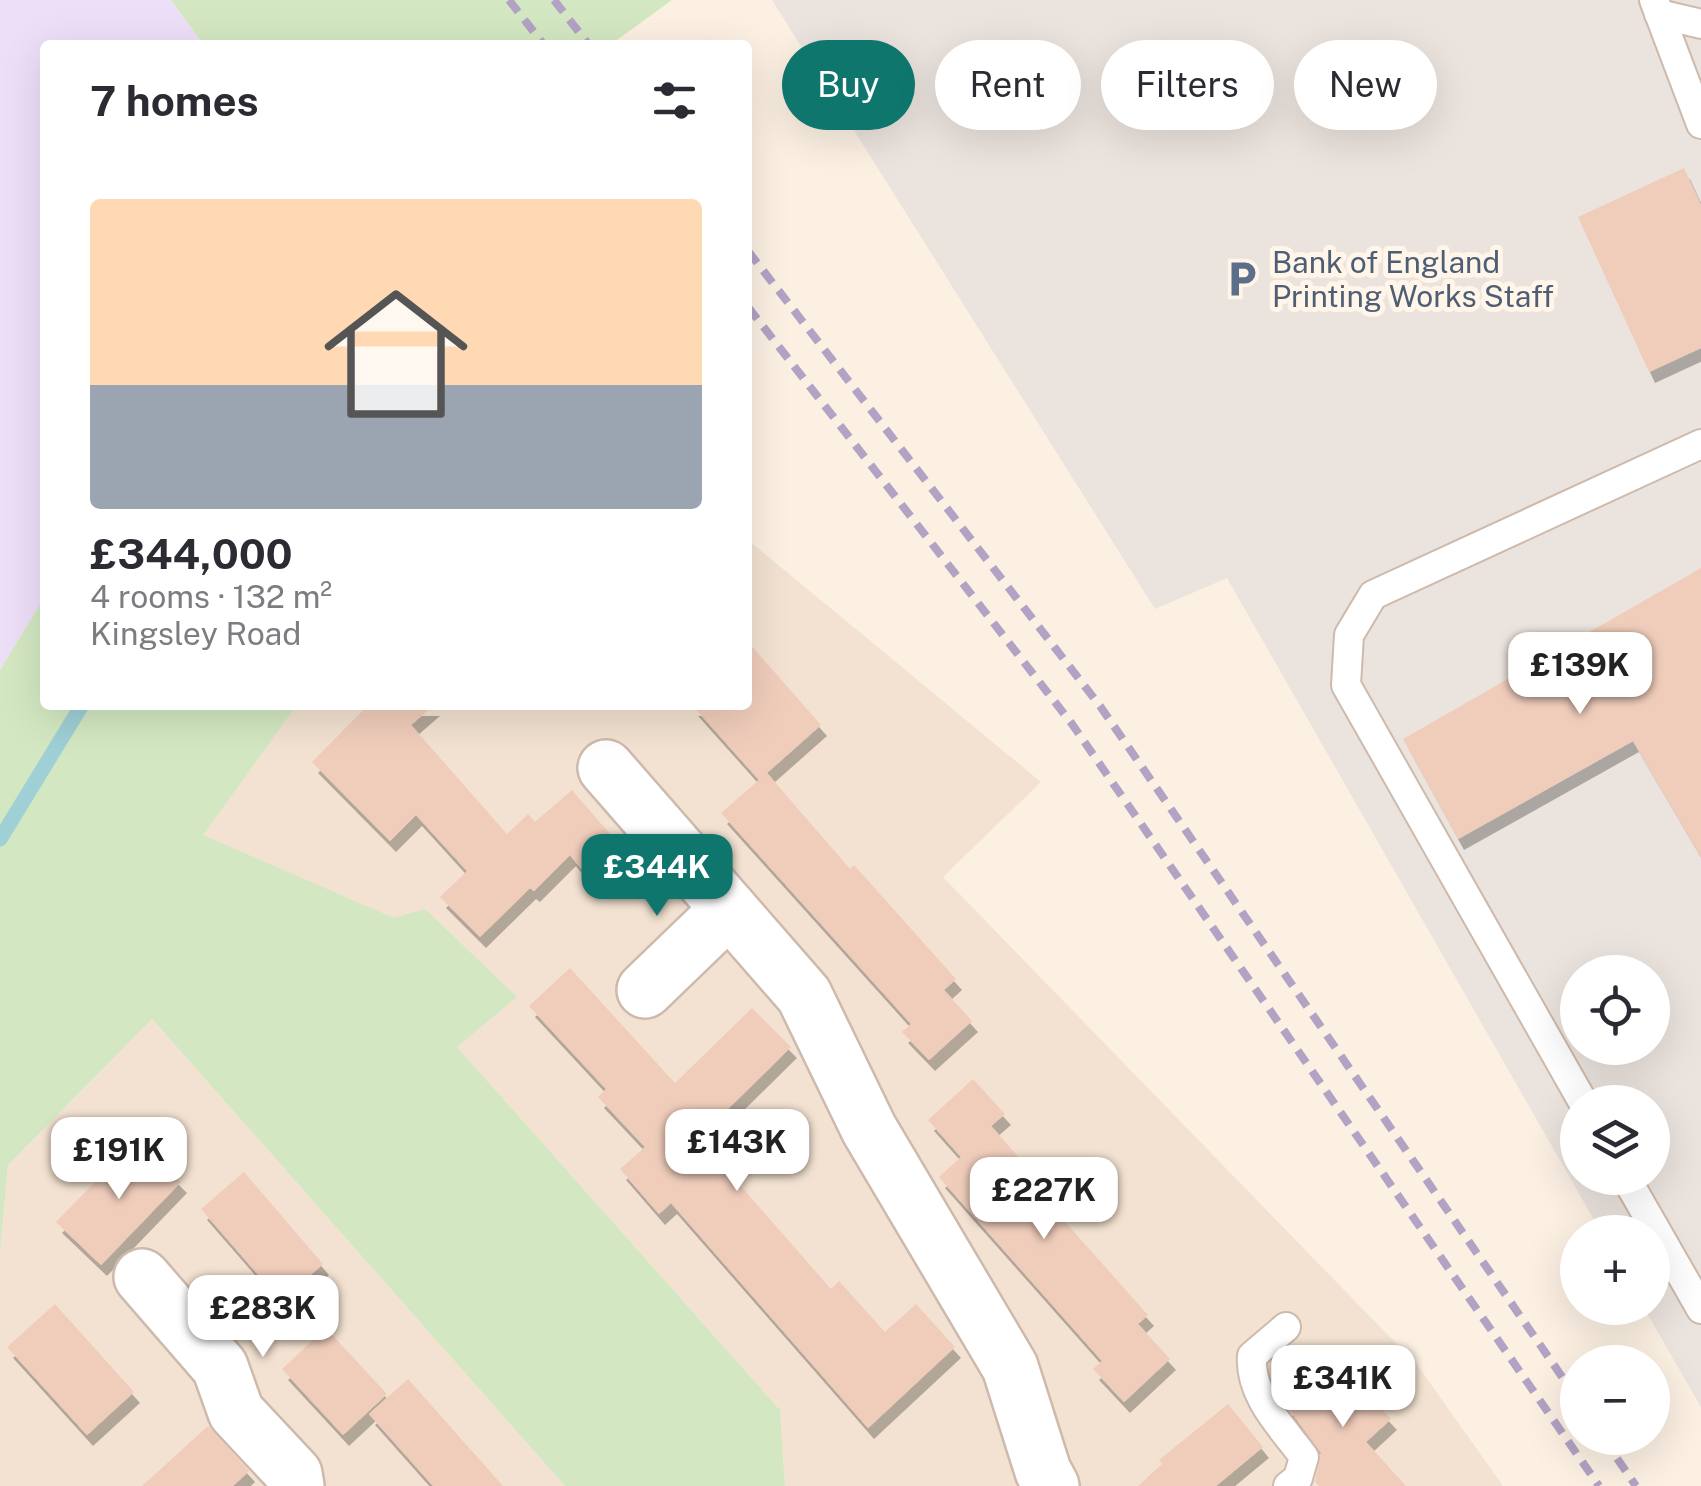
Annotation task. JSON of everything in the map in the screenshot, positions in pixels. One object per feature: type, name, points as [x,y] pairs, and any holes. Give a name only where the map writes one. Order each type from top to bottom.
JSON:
[{"type":"street","points":[[606,768],[804,994],[878,1146],[1010,1367],[1051,1486]]},
{"type":"street","points":[[645,990],[729,909]]},
{"type":"street","points":[[142,1277],[220,1367],[236,1412],[294,1474],[296,1486]]},
{"type":"lane","points":[[1657,7],[1701,24]]},
{"type":"lane","points":[[1657,7],[1701,124]]},
{"type":"lane","points":[[1573,1085],[1346,685],[1349,635],[1372,595],[1701,444]]},
{"type":"lane","points":[[1636,1195],[1701,1309]]},
{"type":"lane","points":[[1286,1327],[1252,1356],[1250,1376],[1304,1457],[1298,1478],[1288,1486]]},
{"type":"shaded area","points":[[0,0],[171,0],[200,40],[40,40],[40,604],[0,670]]},
{"type":"shaded area","points":[[772,0],[1701,0],[1701,1407],[1670,1353],[1670,1345],[1665,1345],[1654,1325],[1670,1325],[1670,1215],[1591,1215],[1580,1195],[1670,1195],[1670,1085],[1560,1085],[1560,1160],[1227,578],[1155,609],[854,130],[915,130],[915,40],[797,40]]},
{"type":"shaded area","points":[[752,543],[1041,782],[943,877],[1418,1366],[1503,1486],[785,1486],[780,1410],[456,1046],[516,997],[394,919],[202,835],[293,710],[752,710]]},
{"type":"shaded area","points":[[152,1019],[565,1486],[0,1486],[0,1254],[8,1165]]},
{"type":"green space","points":[[171,0],[672,0],[617,40],[200,40]]},
{"type":"green space","points":[[40,604],[40,710],[293,710],[203,835],[394,918],[425,909],[517,997],[457,1047],[780,1410],[785,1486],[565,1486],[152,1019],[8,1165],[0,1254],[0,670]]},
{"type":"building","points":[[1684,168],[1701,205],[1701,348],[1649,372],[1578,217]]},
{"type":"building","points":[[1701,568],[1701,857],[1633,741],[1458,839],[1403,739]]},
{"type":"building","points":[[752,647],[821,725],[759,780],[696,710],[752,710]]},
{"type":"building","points":[[363,710],[428,710],[411,725],[507,834],[528,814],[535,822],[572,790],[617,842],[583,871],[570,855],[480,937],[440,897],[467,871],[416,815],[390,841],[312,762]]},
{"type":"building","points":[[767,773],[850,869],[854,865],[956,979],[944,990],[972,1021],[929,1060],[902,1032],[911,1024],[721,813]]},
{"type":"building","points":[[570,968],[675,1083],[752,1008],[791,1047],[728,1109],[748,1134],[717,1159],[831,1289],[839,1281],[885,1332],[916,1304],[955,1347],[868,1428],[671,1203],[659,1214],[620,1169],[645,1147],[598,1097],[606,1089],[529,1006]]},
{"type":"building","points":[[973,1079],[1005,1114],[991,1126],[1048,1190],[1042,1196],[1148,1315],[1138,1324],[1170,1359],[1124,1402],[1093,1369],[1102,1361],[939,1177],[961,1157],[928,1120]]},
{"type":"building","points":[[137,1139],[181,1182],[101,1265],[56,1222]]},
{"type":"building","points":[[244,1172],[323,1264],[281,1301],[201,1209]]},
{"type":"building","points":[[55,1304],[134,1392],[87,1435],[7,1347]]},
{"type":"building","points":[[326,1328],[387,1394],[343,1435],[282,1369]]},
{"type":"building","points":[[1336,1360],[1391,1419],[1366,1442],[1406,1486],[1319,1486],[1315,1482],[1321,1453],[1286,1405]]},
{"type":"building","points":[[408,1379],[503,1486],[433,1486],[369,1414]]},
{"type":"building","points":[[1228,1404],[1263,1447],[1216,1486],[1138,1486],[1162,1464],[1159,1460]]},
{"type":"building","points":[[208,1426],[249,1471],[233,1486],[142,1486]]},
{"type":"waterway","points":[[0,839],[79,710]]},
{"type":"railway","points":[[509,0],[540,40]]},
{"type":"railway","points":[[554,0],[585,40]]},
{"type":"railway","points":[[752,256],[1100,706],[1560,1374]]},
{"type":"railway","points":[[752,312],[1072,724],[1599,1486]]},
{"type":"railway","points":[[1615,1455],[1636,1486]]},
{"type":"place","name":"Bank of England Printing Works Staff","points":[[1242,279]]}]
